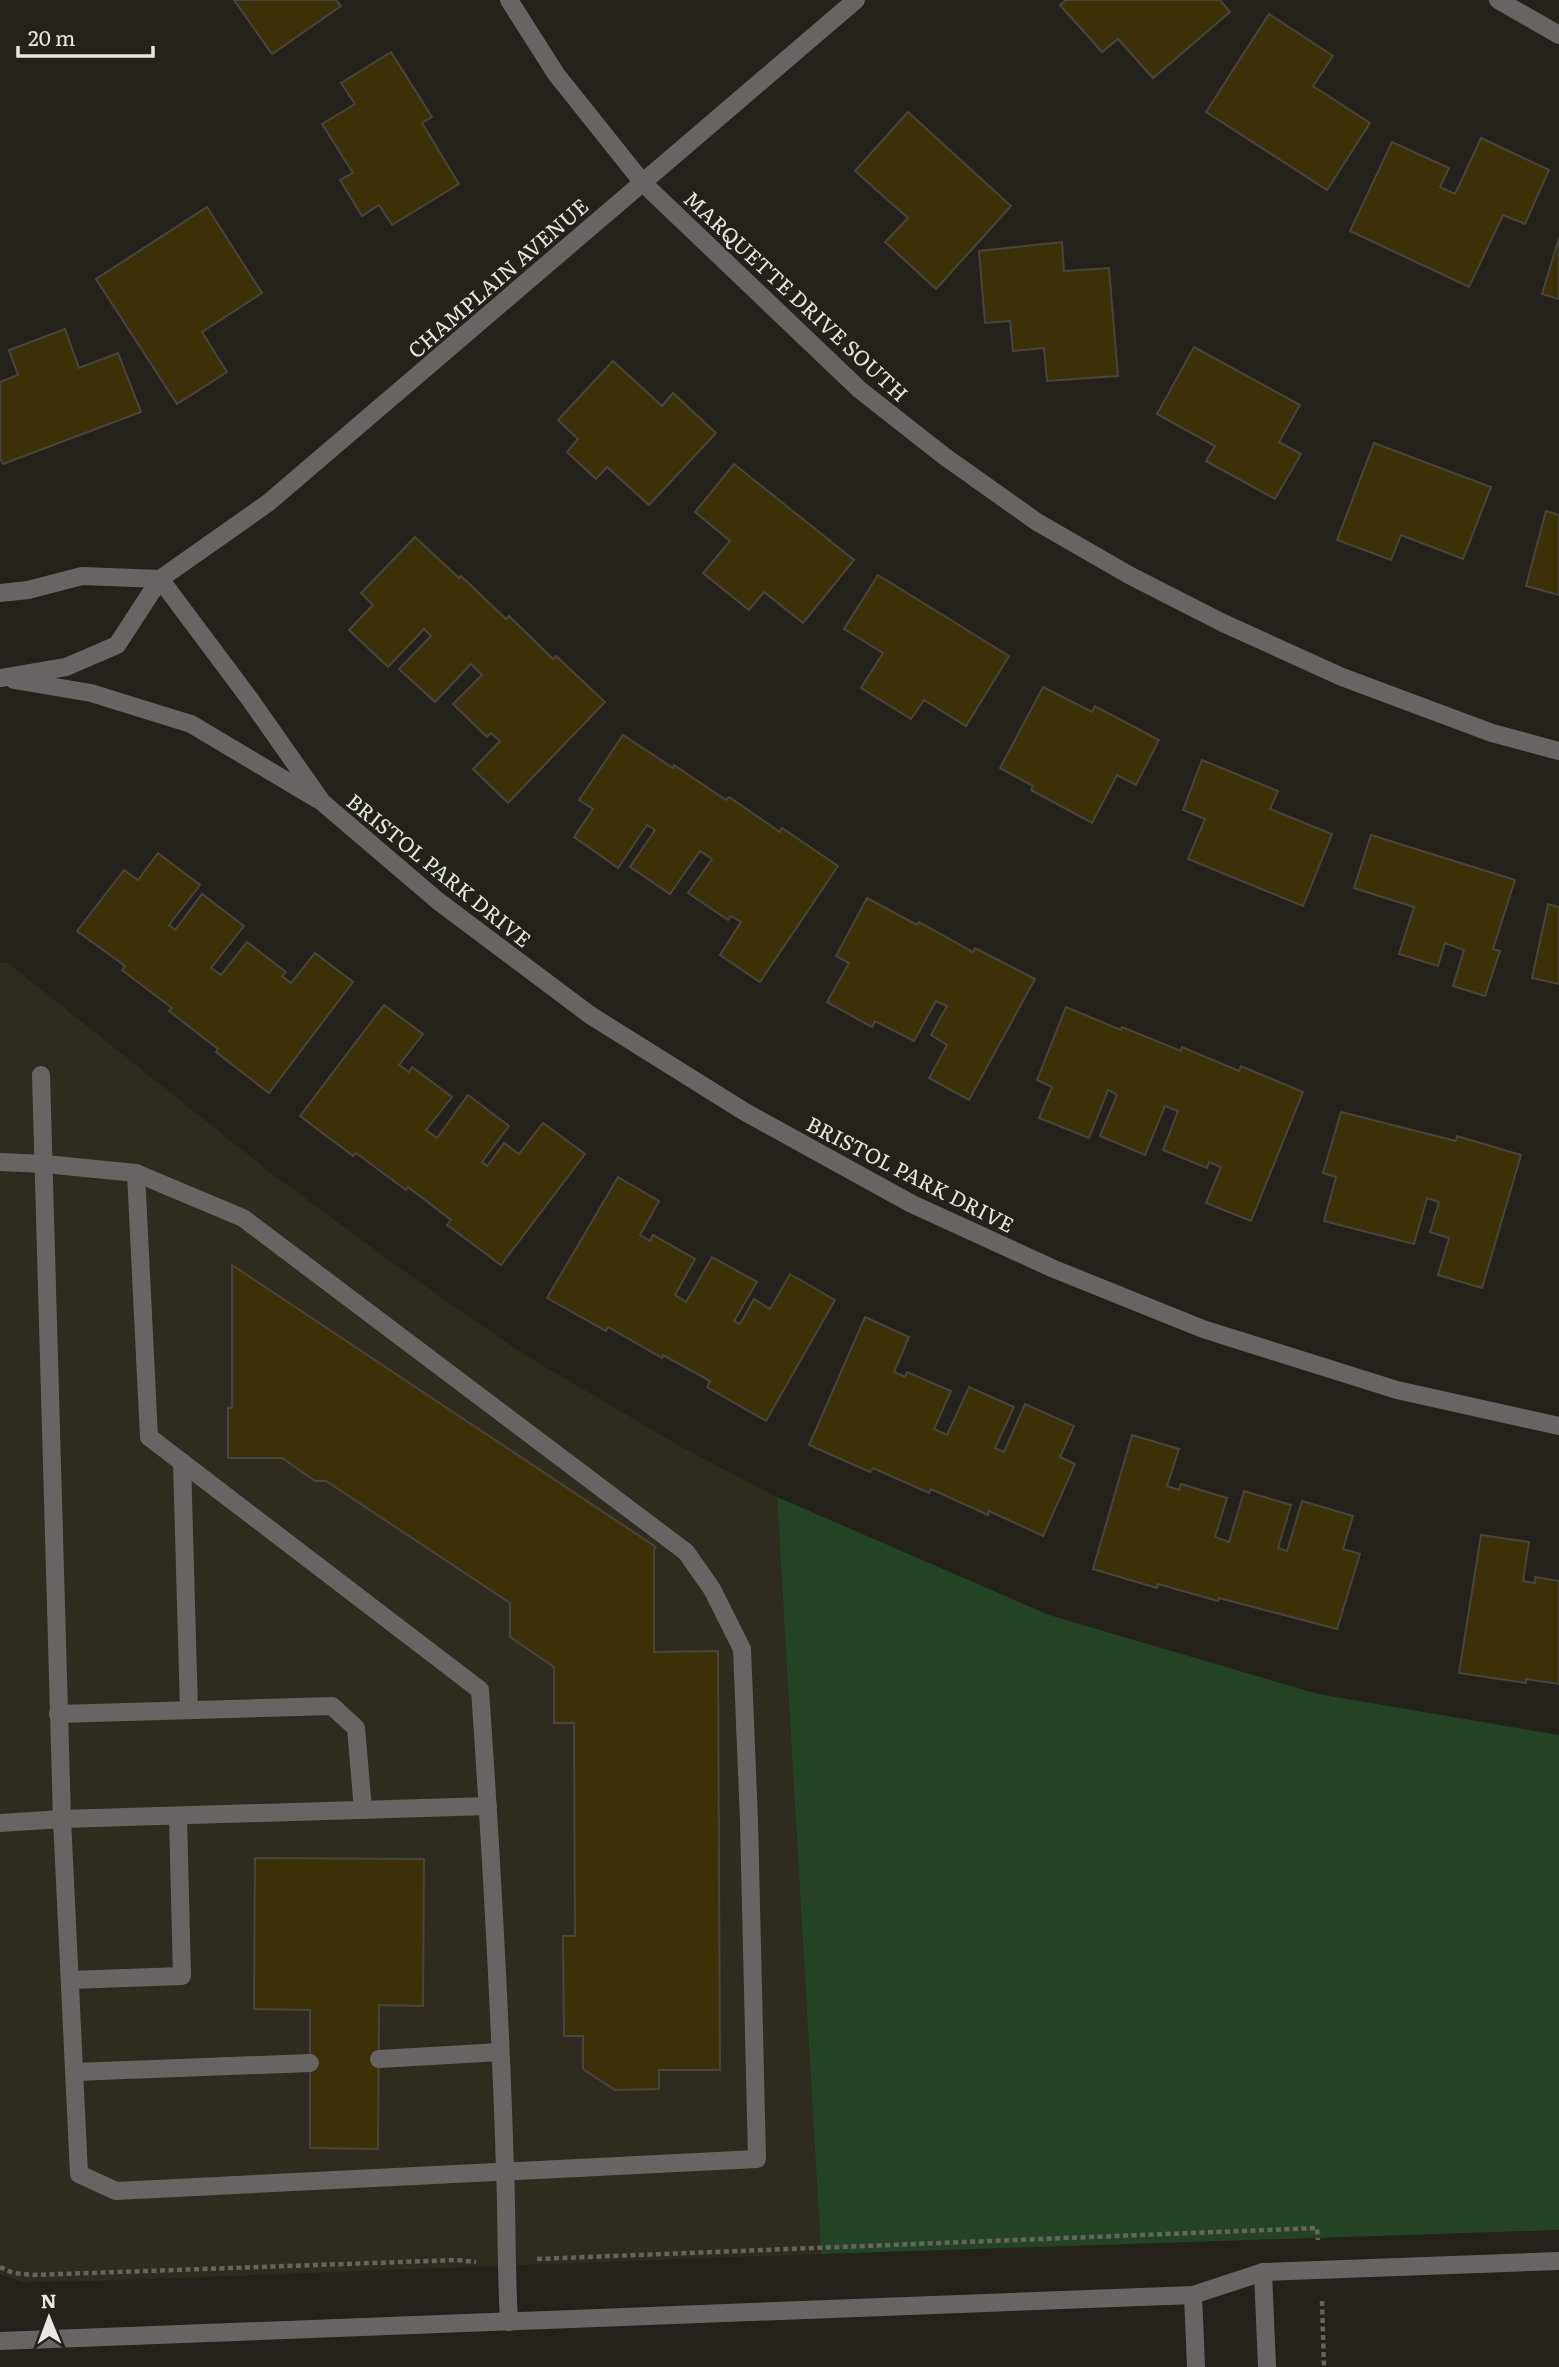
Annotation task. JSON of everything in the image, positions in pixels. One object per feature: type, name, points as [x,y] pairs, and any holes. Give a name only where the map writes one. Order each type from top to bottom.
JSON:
[{"type":"street","name":"MARQUETTE DRIVE SOUTH","points":[[509,0],[556,74],[643,183],[860,390],[944,456],[1037,522],[1129,575],[1223,623],[1342,677],[1492,733],[1559,751]]},
{"type":"street","name":"CHAMPLAIN AVENUE","points":[[0,678],[66,667],[117,645],[160,579],[268,503],[856,0]]},
{"type":"street","points":[[1498,0],[1559,35]]},
{"type":"street","points":[[0,593],[28,590],[82,576],[160,579]]},
{"type":"street","name":"BRISTOL PARK DRIVE","points":[[160,579],[322,802]]},
{"type":"street","name":"BRISTOL PARK DRIVE","points":[[0,678],[91,693],[191,724],[322,802],[438,901],[590,1015],[745,1112],[912,1204],[1054,1269],[1203,1329],[1397,1390],[1559,1426]]},
{"type":"street","points":[[0,1162],[45,1164],[136,1173],[243,1218],[686,1552],[712,1589],[742,1648],[757,2159],[116,2191],[79,2174],[58,1714],[45,1164],[41,1075]]},
{"type":"street","points":[[136,1173],[149,1437],[480,1690],[506,2171],[505,2260],[509,2322]]},
{"type":"street","points":[[182,1462],[190,1710]]},
{"type":"street","points":[[58,1714],[332,1706],[356,1728],[363,1810]]},
{"type":"street","points":[[0,1823],[488,1806]]},
{"type":"street","points":[[70,1980],[182,1976],[178,1816]]},
{"type":"street","points":[[379,2059],[500,2052]]},
{"type":"street","points":[[75,2072],[310,2063]]},
{"type":"street","points":[[0,2341],[1193,2295],[1264,2272],[1559,2261]]},
{"type":"street","points":[[1264,2272],[1268,2367]]},
{"type":"street","points":[[1193,2295],[1195,2367]]},
{"type":"path","points":[[0,2267],[13,2273],[33,2276],[457,2260],[467,2263],[1317,2228],[1318,2240]]},
{"type":"path","points":[[1322,2293],[1324,2367]]},
{"type":"shaded area","points":[[0,963],[8,963],[271,1173],[517,1350],[676,1444],[777,1497],[821,2254],[93,2281],[22,2282],[0,2274]]},
{"type":"green space","points":[[777,1497],[1049,1615],[1318,1694],[1559,1735],[1559,2230],[821,2254]]},
{"type":"building","points":[[234,0],[336,0],[341,6],[272,54]]},
{"type":"building","points":[[1066,0],[1220,0],[1230,12],[1153,78],[1118,39],[1102,52],[1060,5]]},
{"type":"building","points":[[1269,14],[1333,56],[1313,86],[1370,123],[1327,190],[1206,112]]},
{"type":"building","points":[[391,52],[432,117],[422,123],[459,184],[392,225],[379,205],[362,216],[340,180],[353,173],[322,124],[355,104],[341,83]]},
{"type":"building","points":[[908,112],[1011,206],[936,289],[885,242],[908,218],[855,171]]},
{"type":"building","points":[[1481,138],[1549,170],[1525,224],[1503,215],[1469,287],[1350,231],[1392,142],[1449,168],[1440,187],[1455,194]]},
{"type":"building","points":[[207,207],[262,293],[202,332],[227,372],[177,404],[96,279]]},
{"type":"building","points":[[1559,238],[1559,299],[1542,294]]},
{"type":"building","points":[[1062,242],[1064,271],[1109,268],[1118,376],[1047,381],[1044,348],[1013,351],[1010,321],[985,323],[979,251]]},
{"type":"building","points":[[65,329],[79,368],[118,353],[141,412],[3,464],[0,458],[0,382],[18,375],[9,350]]},
{"type":"building","points":[[1194,347],[1300,405],[1279,442],[1301,454],[1275,499],[1206,461],[1215,446],[1157,414]]},
{"type":"building","points":[[613,361],[662,406],[673,393],[716,433],[649,505],[607,467],[596,479],[567,452],[578,439],[558,420]]},
{"type":"building","points":[[1374,443],[1491,487],[1463,559],[1401,535],[1391,560],[1337,540]]},
{"type":"building","points":[[734,464],[854,560],[803,623],[764,592],[749,610],[703,573],[730,541],[695,512]]},
{"type":"building","points":[[1546,511],[1559,515],[1559,595],[1526,586]]},
{"type":"building","points":[[415,537],[506,619],[509,616],[553,659],[556,656],[605,702],[508,803],[473,769],[500,741],[491,733],[487,737],[453,704],[482,675],[471,664],[435,702],[399,669],[431,636],[424,629],[388,667],[349,630],[373,605],[361,593]]},
{"type":"building","points":[[878,575],[1009,656],[966,726],[924,700],[911,719],[861,688],[883,653],[844,629]]},
{"type":"building","points":[[1043,687],[1092,712],[1095,706],[1159,740],[1136,785],[1117,775],[1092,823],[1031,790],[1033,786],[1000,768]]},
{"type":"building","points":[[623,735],[726,800],[729,797],[780,832],[782,828],[838,866],[760,982],[720,955],[741,922],[731,916],[728,920],[688,893],[712,859],[700,851],[670,894],[630,867],[655,830],[647,825],[618,868],[574,837],[593,809],[579,800]]},
{"type":"building","points":[[1202,760],[1278,791],[1270,809],[1332,834],[1303,906],[1188,859],[1205,819],[1183,810]]},
{"type":"building","points":[[1371,835],[1515,880],[1493,949],[1500,951],[1485,996],[1453,986],[1464,950],[1445,943],[1438,966],[1399,954],[1414,907],[1354,888]]},
{"type":"building","points":[[158,853],[200,885],[169,925],[175,930],[202,894],[244,926],[211,968],[221,975],[247,942],[286,972],[282,976],[291,983],[315,953],[353,982],[269,1093],[169,1011],[172,1008],[122,970],[125,966],[77,931],[124,870],[138,880]]},
{"type":"building","points":[[867,898],[917,925],[919,922],[973,952],[975,948],[1035,979],[969,1100],[929,1078],[947,1045],[931,1035],[947,1006],[936,1001],[914,1041],[875,1021],[872,1027],[827,1002],[849,963],[836,956]]},
{"type":"building","points":[[1548,904],[1559,907],[1559,984],[1532,978]]},
{"type":"building","points":[[384,1005],[423,1034],[399,1065],[409,1072],[412,1067],[452,1097],[426,1130],[437,1138],[468,1095],[509,1126],[482,1162],[487,1166],[504,1143],[519,1154],[543,1123],[585,1154],[501,1265],[447,1225],[451,1220],[408,1187],[406,1190],[356,1153],[353,1156],[300,1116]]},
{"type":"building","points":[[1066,1007],[1181,1051],[1182,1047],[1239,1071],[1241,1066],[1303,1092],[1251,1221],[1206,1203],[1221,1167],[1209,1162],[1207,1168],[1163,1150],[1178,1111],[1165,1106],[1145,1155],[1100,1136],[1117,1095],[1108,1090],[1089,1138],[1039,1118],[1052,1087],[1037,1080]]},
{"type":"building","points":[[1341,1112],[1456,1141],[1457,1136],[1521,1155],[1482,1288],[1438,1275],[1449,1238],[1430,1232],[1439,1202],[1427,1198],[1414,1244],[1324,1221],[1336,1177],[1323,1173]]},
{"type":"building","points":[[618,1177],[659,1201],[640,1235],[650,1241],[653,1235],[695,1259],[675,1295],[686,1302],[712,1257],[757,1282],[734,1321],[740,1324],[754,1299],[770,1309],[790,1274],[835,1300],[766,1421],[707,1387],[710,1381],[663,1355],[662,1358],[608,1327],[606,1331],[547,1298]]},
{"type":"building","points":[[232,1265],[656,1547],[654,1652],[718,1651],[720,2070],[659,2070],[659,2089],[615,2090],[583,2069],[583,2036],[564,2036],[563,1936],[575,1936],[574,1723],[554,1723],[554,1667],[510,1637],[510,1603],[326,1481],[315,1481],[282,1458],[228,1458],[228,1408],[232,1408]]},
{"type":"building","points":[[865,1317],[909,1337],[894,1372],[905,1377],[907,1372],[951,1391],[934,1429],[947,1435],[969,1387],[1014,1407],[995,1448],[1004,1452],[1025,1404],[1074,1426],[1060,1457],[1075,1464],[1043,1536],[989,1511],[988,1515],[931,1489],[929,1493],[873,1468],[870,1472],[809,1445]]},
{"type":"building","points":[[1132,1435],[1179,1449],[1167,1486],[1179,1490],[1181,1484],[1227,1498],[1215,1537],[1229,1542],[1244,1491],[1291,1505],[1278,1548],[1287,1551],[1302,1501],[1353,1516],[1343,1549],[1360,1554],[1337,1629],[1158,1584],[1157,1588],[1093,1569]]},
{"type":"building","points":[[1481,1535],[1529,1542],[1523,1581],[1535,1583],[1535,1577],[1559,1581],[1559,1684],[1526,1679],[1526,1683],[1459,1673]]},
{"type":"building","points":[[255,1858],[424,1859],[423,2006],[379,2005],[378,2149],[310,2148],[310,2010],[254,2009]]}]
